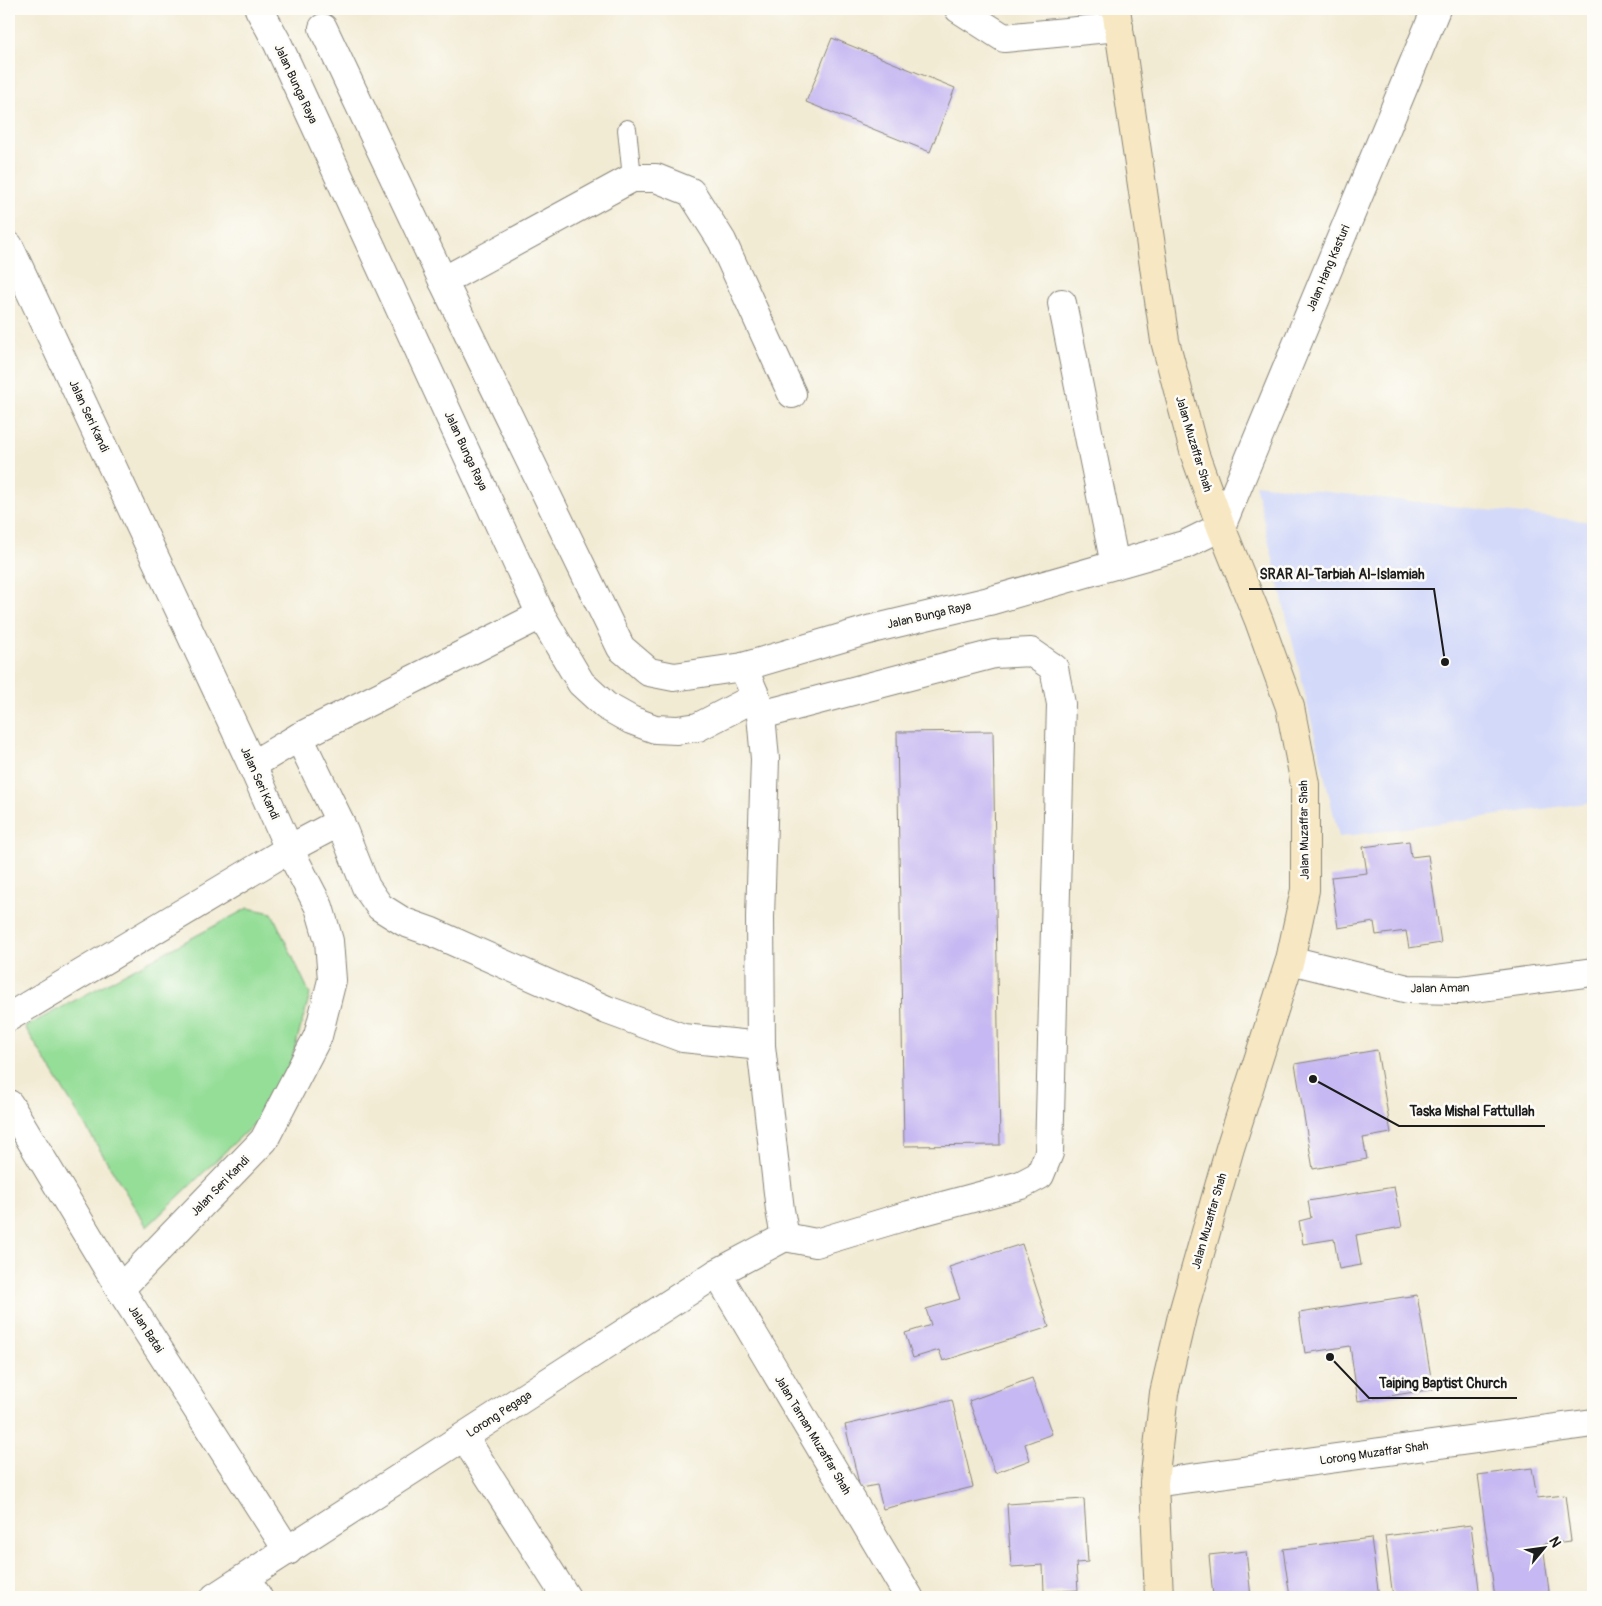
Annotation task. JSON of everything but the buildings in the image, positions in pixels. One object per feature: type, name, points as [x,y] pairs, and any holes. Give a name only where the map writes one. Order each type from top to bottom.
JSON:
[{"type":"main road","name":"Jalan Muzaffar Shah","points":[[1118,18],[1165,341],[1195,455],[1290,707],[1305,784],[1305,890],[1290,960],[1230,1148],[1182,1316],[1164,1393],[1154,1483],[1160,1597]]},
{"type":"street","name":"Jalan Bunga Raya","points":[[259,9],[277,42],[541,615],[581,683],[606,706],[631,720],[655,729],[676,730],[698,728],[759,706],[994,654],[1031,652],[1054,668],[1061,704],[1049,1153],[1040,1175],[1021,1185],[908,1215],[816,1243],[785,1237]]},
{"type":"street","points":[[959,9],[1004,38],[1118,18]]},
{"type":"street","name":"Jalan Hang Kasturi","points":[[1221,527],[1436,9]]},
{"type":"street","name":"Jalan Bunga Raya","points":[[323,28],[621,648],[649,672],[674,677],[743,667],[872,629],[989,601],[1115,565],[1184,544],[1221,527]]},
{"type":"street","points":[[443,281],[632,178],[656,178],[691,192],[722,241],[792,394]]},
{"type":"street","name":"Jalan Seri Kandi","points":[[9,246],[252,765],[289,849],[319,907],[329,941],[332,980],[318,1036],[264,1140],[120,1289]]},
{"type":"street","points":[[1062,303],[1115,565]]},
{"type":"street","points":[[252,765],[299,737],[541,615]]},
{"type":"street","points":[[743,667],[759,706],[765,759],[760,917],[761,1046],[780,1210],[785,1237]]},
{"type":"street","points":[[299,737],[340,822],[366,887],[380,907],[404,922],[432,932],[607,1010],[683,1038],[761,1046]]},
{"type":"street","points":[[9,1017],[289,849],[340,822]]},
{"type":"street","name":"Jalan Aman","points":[[1290,960],[1408,989],[1460,990],[1593,972]]},
{"type":"street","name":"Jalan Batai","points":[[9,1104],[120,1289],[288,1551]]},
{"type":"street","name":"Lorong Pegaga","points":[[215,1597],[252,1588],[288,1551],[718,1273],[785,1237]]},
{"type":"street","name":"Jalan Taman Muzaffar Shah","points":[[718,1273],[909,1597]]},
{"type":"street","name":"Lorong Muzaffar Shah","points":[[1154,1483],[1593,1423]]},
{"type":"street","points":[[464,1437],[566,1597]]},
{"type":"lane","points":[[627,129],[632,178]]},
{"type":"shaded area","points":[[1255,484],[1593,522],[1593,802],[1339,837]]},
{"type":"green space","points":[[248,908],[272,913],[310,994],[290,1065],[258,1120],[147,1227],[25,1027]]},
{"type":"place","name":"SRAR Al-Tarbiah Al-Islamiah","points":[[1445,662]]},
{"type":"place","name":"Taska Mishal Fattullah","points":[[1313,1079]]},
{"type":"place","name":"Taiping Baptist Church","points":[[1330,1357]]}]
